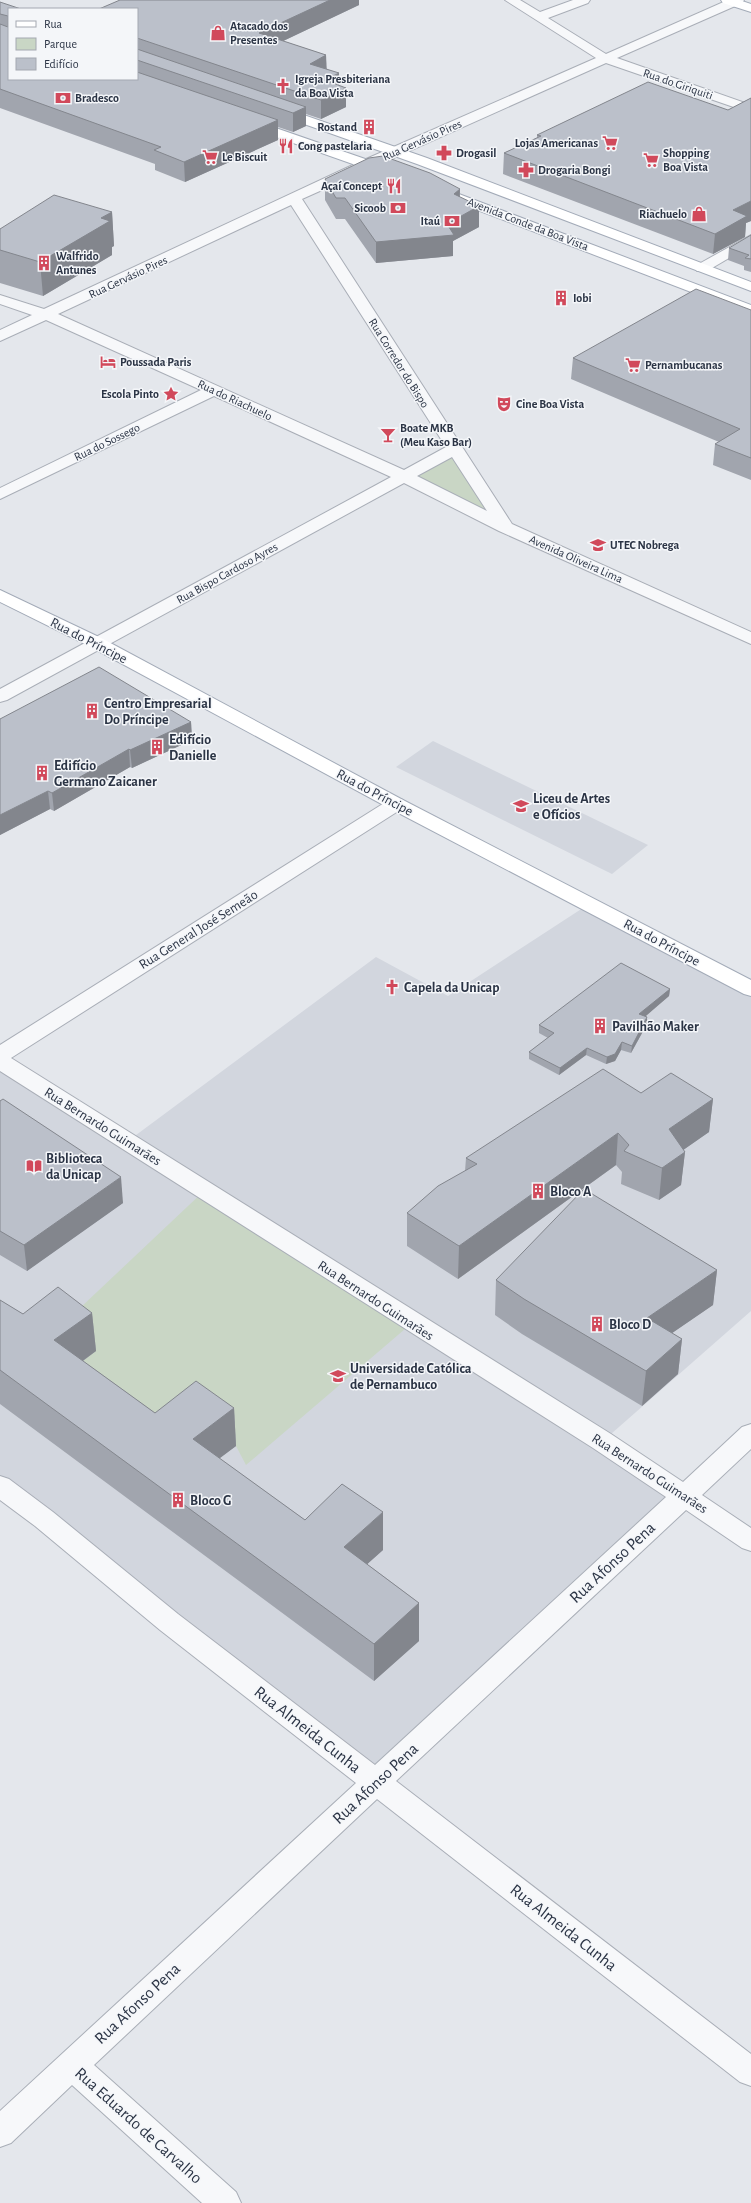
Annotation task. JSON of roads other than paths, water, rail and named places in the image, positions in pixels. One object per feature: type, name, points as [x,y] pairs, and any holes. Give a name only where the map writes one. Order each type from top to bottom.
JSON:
[{"type":"main road","points":[[732,1],[751,8]]},
{"type":"main road","name":"Avenida Conde da Boa Vista","points":[[264,105],[397,151],[751,288]]},
{"type":"main road","points":[[235,118],[404,177]]},
{"type":"main road","points":[[337,177],[389,172]]},
{"type":"main road","name":"Avenida Conde da Boa Vista","points":[[441,191],[751,310]]},
{"type":"main road","name":"Rua do Príncipe","points":[[0,595],[97,643],[396,804],[751,989]]},
{"type":"street","name":"Rua do Giriquiti","points":[[511,0],[606,59],[751,109]]},
{"type":"street","points":[[539,17],[584,0]]},
{"type":"street","name":"Rua Gervásio Pires","points":[[0,336],[337,177],[606,59],[732,1]]},
{"type":"street","name":"Rua Corredor do Bispo","points":[[294,198],[453,450],[505,527]]},
{"type":"street","points":[[702,268],[751,239]]},
{"type":"street","name":"Rua do Riachuelo","points":[[0,298],[48,314],[403,476]]},
{"type":"street","name":"Rua do Sossego","points":[[0,494],[214,390]]},
{"type":"street","name":"Rua Bispo Cardoso Ayres","points":[[0,696],[453,450]]},
{"type":"street","name":"Avenida Oliveira Lima","points":[[403,476],[505,527],[751,639]]},
{"type":"street","name":"Rua General José Semeão","points":[[0,1055],[396,804]]},
{"type":"street","name":"Rua Bernardo Guimarães","points":[[0,1062],[684,1494],[751,1540]]},
{"type":"street","name":"Rua Afonso Pena","points":[[0,2132],[71,2064],[684,1494],[751,1434]]},
{"type":"street","name":"Rua Almeida Cunha","points":[[0,1486],[44,1519],[175,1627],[751,2072]]},
{"type":"street","name":"Rua Eduardo de Carvalho","points":[[71,2064],[225,2203]]},
{"type":"place","name":"Atacado dos Presentes","points":[[218,33]]},
{"type":"place","name":"Igreja Presbiteriana da Boa Vista","points":[[283,86]]},
{"type":"place","name":"Bradesco","points":[[63,98]]},
{"type":"place","name":"Rostand","points":[[369,127]]},
{"type":"place","name":"Lojas Americanas","points":[[610,143]]},
{"type":"place","name":"Cong pastelaria","points":[[286,146]]},
{"type":"place","name":"Drogasil","points":[[444,153]]},
{"type":"place","name":"Le Biscuit","points":[[210,157]]},
{"type":"place","name":"Shopping Boa Vista","points":[[651,160]]},
{"type":"place","name":"Drogaria Bongi","points":[[526,170]]},
{"type":"place","name":"Açaí Concept","points":[[394,186]]},
{"type":"place","name":"Sicoob","points":[[398,208]]},
{"type":"place","name":"Riachuelo","points":[[699,214]]},
{"type":"place","name":"Itaú","points":[[452,221]]},
{"type":"place","name":"Walfrido Antunes","points":[[44,263]]},
{"type":"place","name":"Iobi","points":[[561,298]]},
{"type":"place","name":"Poussada Paris","points":[[108,362]]},
{"type":"place","name":"Pernambucanas","points":[[633,365]]},
{"type":"place","name":"Escola Pinto","points":[[171,394]]},
{"type":"place","name":"Cine Boa Vista","points":[[504,404]]},
{"type":"place","name":"Boate MKB (Meu Kaso Bar)","points":[[388,435]]},
{"type":"place","name":"UTEC Nobrega","points":[[598,545]]},
{"type":"place","name":"Centro Empresarial Do Príncipe","points":[[92,711]]},
{"type":"place","name":"Edifício Danielle","points":[[157,747]]},
{"type":"place","name":"Edifício Germano Zaicaner","points":[[42,773]]},
{"type":"place","name":"Liceu de Artes e Ofícios","points":[[521,806]]},
{"type":"place","name":"Capela da Unicap","points":[[392,987]]},
{"type":"place","name":"Pavilhão Maker","points":[[600,1026]]},
{"type":"place","name":"Biblioteca da Unicap","points":[[34,1166]]},
{"type":"place","name":"Bloco A","points":[[538,1191]]},
{"type":"place","name":"Bloco D","points":[[597,1324]]},
{"type":"place","name":"Universidade Católica de Pernambuco","points":[[338,1376]]},
{"type":"place","name":"Bloco G","points":[[178,1500]]}]
